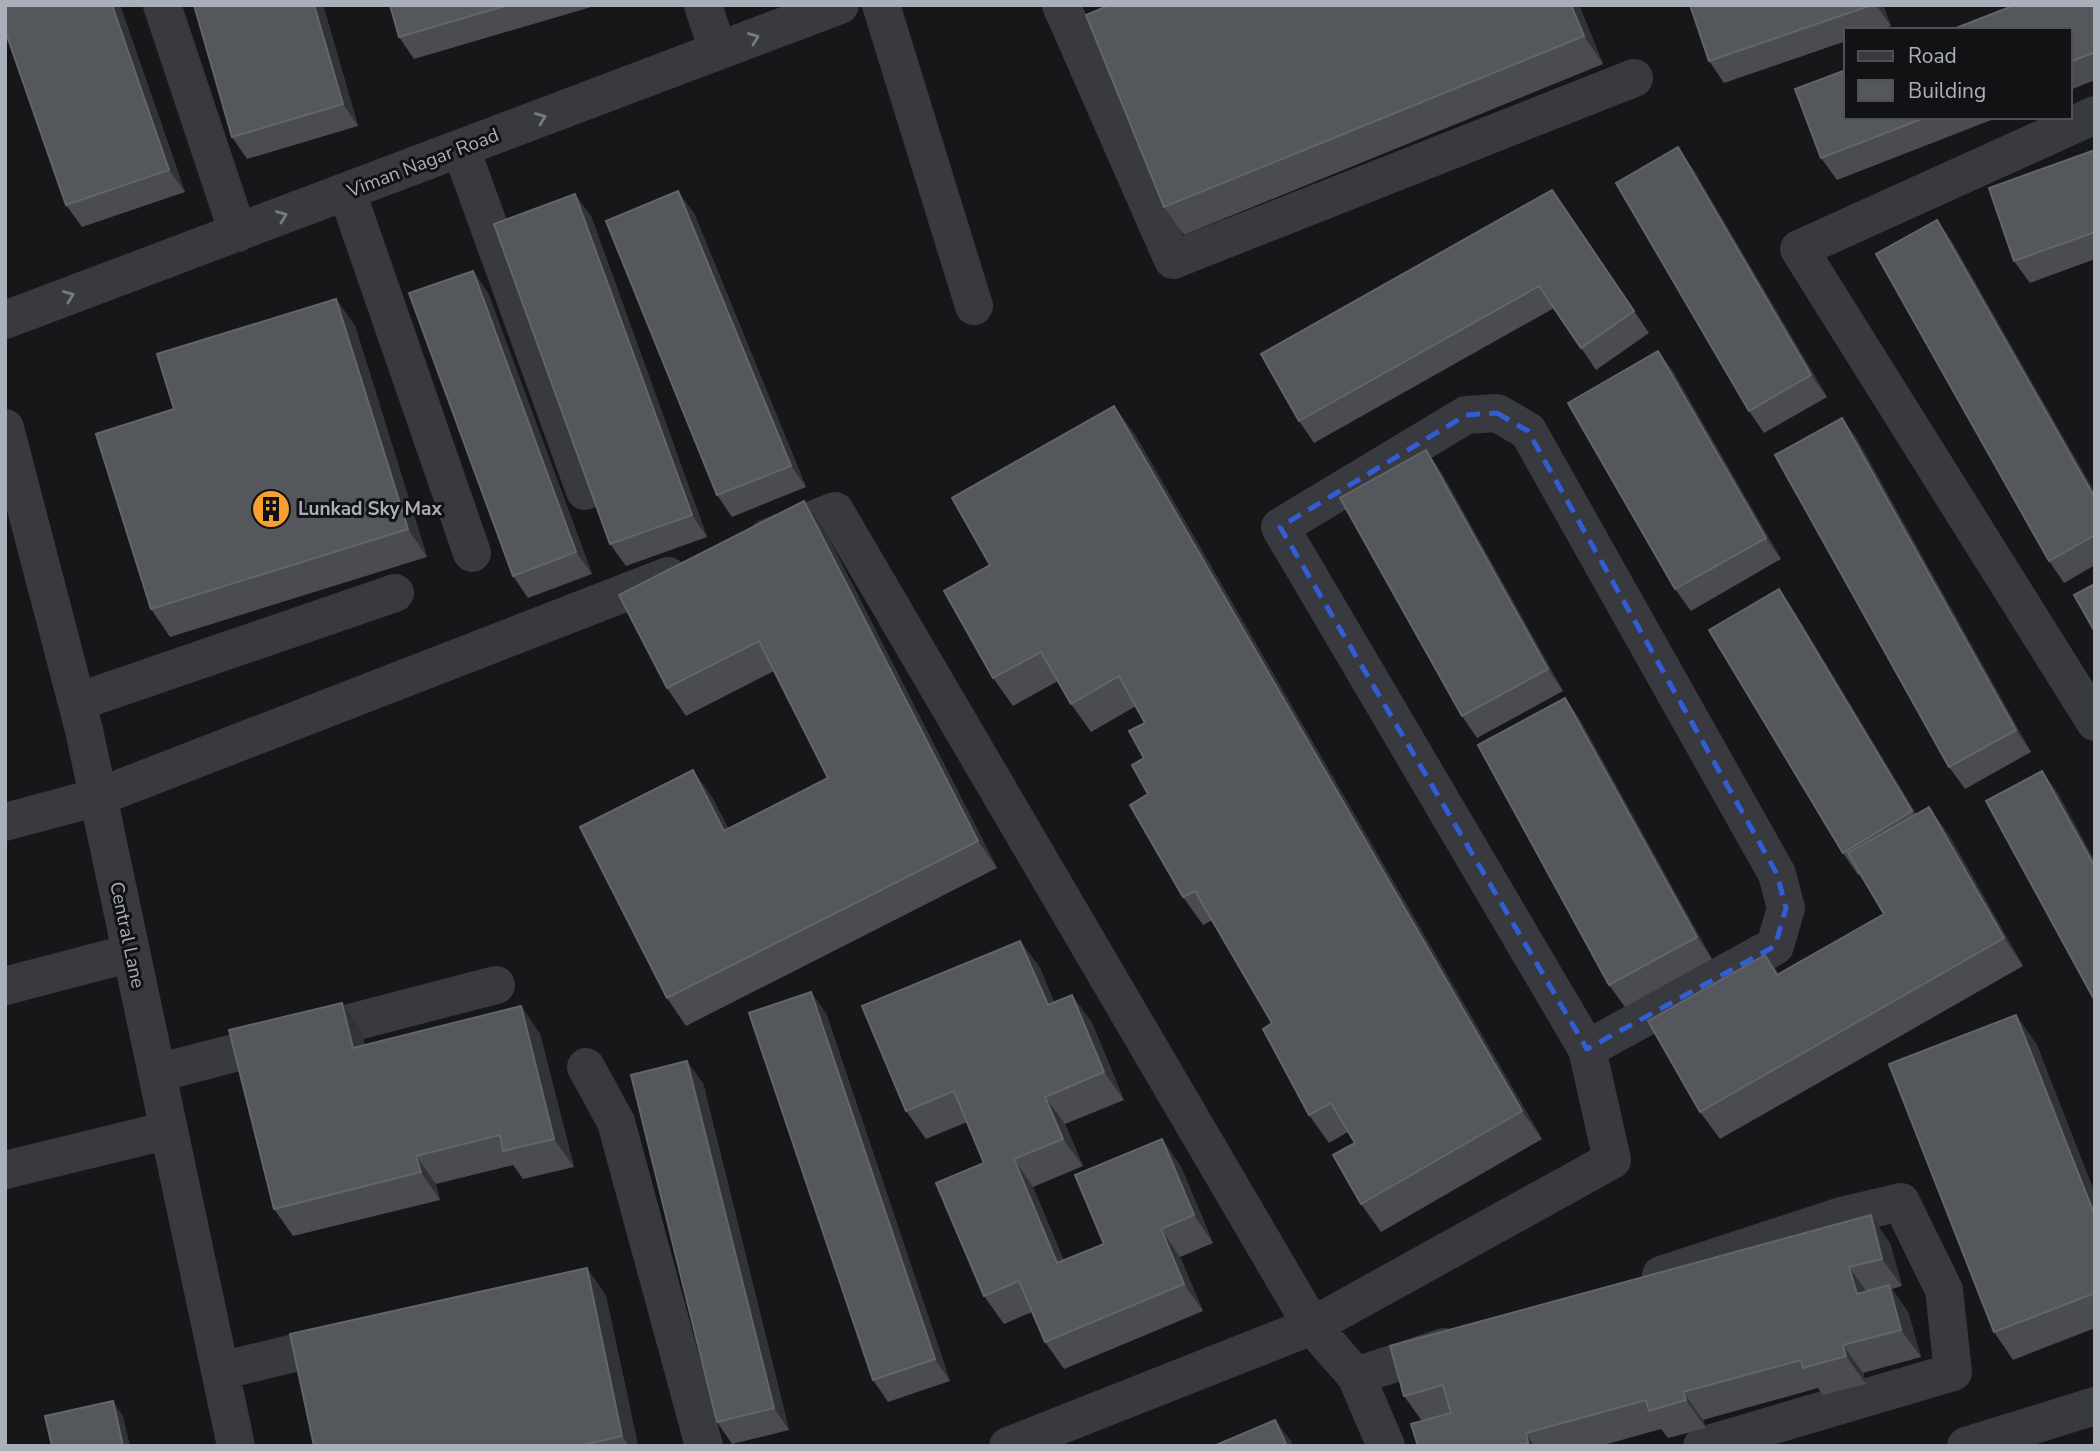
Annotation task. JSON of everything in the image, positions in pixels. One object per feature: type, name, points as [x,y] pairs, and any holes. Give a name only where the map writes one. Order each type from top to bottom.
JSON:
[{"type":"street","points":[[162,5],[238,233]]},
{"type":"street","points":[[702,5],[718,51]]},
{"type":"street","name":"Viman Nagar Road","points":[[5,320],[840,5]]},
{"type":"street","points":[[881,5],[974,306]]},
{"type":"street","points":[[1061,5],[1173,260],[1634,78]]},
{"type":"street","points":[[2095,115],[1800,249],[2095,722]]},
{"type":"street","points":[[461,149],[584,491]]},
{"type":"street","points":[[347,192],[472,553]]},
{"type":"street","points":[[1008,1446],[1312,1326],[1612,1160],[1587,1049],[1280,527],[1466,415],[1497,413],[1528,431],[1777,874],[1786,908],[1775,946],[1587,1049]]},
{"type":"street","name":"Central Lane","points":[[5,428],[77,702],[236,1446]]},
{"type":"street","points":[[734,550],[835,511],[1312,1326],[1356,1376],[1386,1446]]},
{"type":"street","points":[[5,822],[98,797],[696,565]]},
{"type":"street","points":[[77,702],[395,593]]},
{"type":"street","points":[[5,986],[131,953]]},
{"type":"street","points":[[157,1073],[496,985]]},
{"type":"street","points":[[586,1068],[616,1122],[704,1446]]},
{"type":"street","points":[[5,1170],[169,1130]]},
{"type":"street","points":[[1632,1285],[1841,1216],[1901,1202],[1944,1290],[1953,1372],[1702,1446]]},
{"type":"street","points":[[220,1371],[383,1332]]},
{"type":"street","points":[[1356,1376],[1474,1337]]},
{"type":"street","points":[[1966,1446],[2095,1406]]},
{"type":"highlighted area","points":[[1497,413],[1528,431],[1777,874],[1786,908],[1775,946],[1587,1049],[1280,527],[1466,415]]},
{"type":"building","points":[[5,5],[112,5],[169,170],[66,205],[5,30]]},
{"type":"building","points":[[194,5],[314,5],[343,104],[232,137]]},
{"type":"building","points":[[390,5],[508,5],[399,37]]},
{"type":"building","points":[[1110,5],[1571,5],[1584,36],[1164,207],[1086,15]]},
{"type":"building","points":[[1690,5],[1872,5],[1709,61]]},
{"type":"building","points":[[2015,5],[2095,5],[2095,52],[2072,61],[2072,28],[1956,28]]},
{"type":"building","points":[[1844,71],[1844,119],[1922,119],[1821,158],[1795,89]]},
{"type":"building","points":[[1678,147],[1811,375],[1749,411],[1616,183]]},
{"type":"building","points":[[2095,150],[2095,232],[2014,261],[1989,188]]},
{"type":"building","points":[[1552,190],[1634,311],[1581,348],[1539,286],[1299,421],[1261,354]]},
{"type":"building","points":[[678,191],[791,466],[717,495],[606,221]]},
{"type":"building","points":[[575,194],[692,515],[610,544],[494,224]]},
{"type":"building","points":[[1937,220],[2095,498],[2095,535],[2049,561],[1876,254]]},
{"type":"building","points":[[473,271],[576,552],[513,576],[409,293]]},
{"type":"building","name":"Lunkad Sky Max","points":[[336,299],[408,529],[151,609],[96,434],[174,409],[157,354]]},
{"type":"building","points":[[1658,351],[1766,538],[1675,589],[1568,403]]},
{"type":"building","points":[[1114,406],[1522,1111],[1361,1204],[1333,1155],[1355,1143],[1331,1103],[1309,1115],[1263,1029],[1272,1023],[1195,891],[1183,897],[1130,805],[1148,794],[1132,765],[1144,758],[1129,731],[1145,723],[1119,676],[1071,704],[1041,652],[993,678],[944,591],[990,565],[952,498]]},
{"type":"building","points":[[1842,418],[2016,730],[1949,767],[1775,455]]},
{"type":"building","points":[[1426,450],[1548,669],[1462,716],[1340,498]]},
{"type":"building","points":[[804,501],[978,841],[667,998],[580,827],[693,770],[724,831],[828,778],[759,641],[667,688],[619,595]]},
{"type":"building","points":[[2095,584],[2095,632],[2074,595]]},
{"type":"building","points":[[1779,589],[1912,811],[1843,853],[1709,630]]},
{"type":"building","points":[[1565,698],[1697,937],[1609,985],[1478,745]]},
{"type":"building","points":[[2042,771],[2095,867],[2095,1001],[1986,801]]},
{"type":"building","points":[[1929,807],[2004,938],[1700,1112],[1648,1021],[1765,955],[1777,975],[1884,914],[1848,853]]},
{"type":"building","points":[[1020,941],[1048,1005],[1072,995],[1104,1072],[1045,1097],[1063,1139],[1014,1159],[1057,1263],[1104,1244],[1075,1175],[1162,1139],[1194,1215],[1161,1229],[1184,1284],[1045,1342],[1019,1281],[984,1296],[936,1183],[984,1163],[954,1091],[906,1111],[862,1006]]},
{"type":"building","points":[[811,992],[935,1359],[873,1380],[749,1013]]},
{"type":"building","points":[[342,1003],[353,1048],[521,1006],[554,1139],[503,1151],[500,1135],[416,1156],[421,1172],[274,1209],[229,1030]]},
{"type":"building","points":[[2016,1015],[2095,1216],[2095,1293],[1994,1332],[1889,1064]]},
{"type":"building","points":[[687,1061],[774,1408],[717,1422],[631,1075]]},
{"type":"building","points":[[1871,1215],[1882,1259],[1849,1267],[1857,1294],[1889,1285],[1901,1330],[1843,1345],[1846,1356],[1803,1368],[1801,1360],[1683,1392],[1686,1400],[1649,1411],[1646,1400],[1526,1433],[1528,1443],[1519,1446],[1418,1446],[1411,1424],[1451,1413],[1443,1385],[1404,1396],[1390,1346]]},
{"type":"building","points":[[587,1268],[622,1436],[579,1446],[314,1446],[290,1334]]},
{"type":"building","points":[[113,1401],[123,1446],[52,1446],[45,1416]]},
{"type":"building","points":[[1275,1420],[1287,1446],[1214,1446]]},
{"type":"place","name":"Lunkad Sky Max","points":[[271,509]]}]
